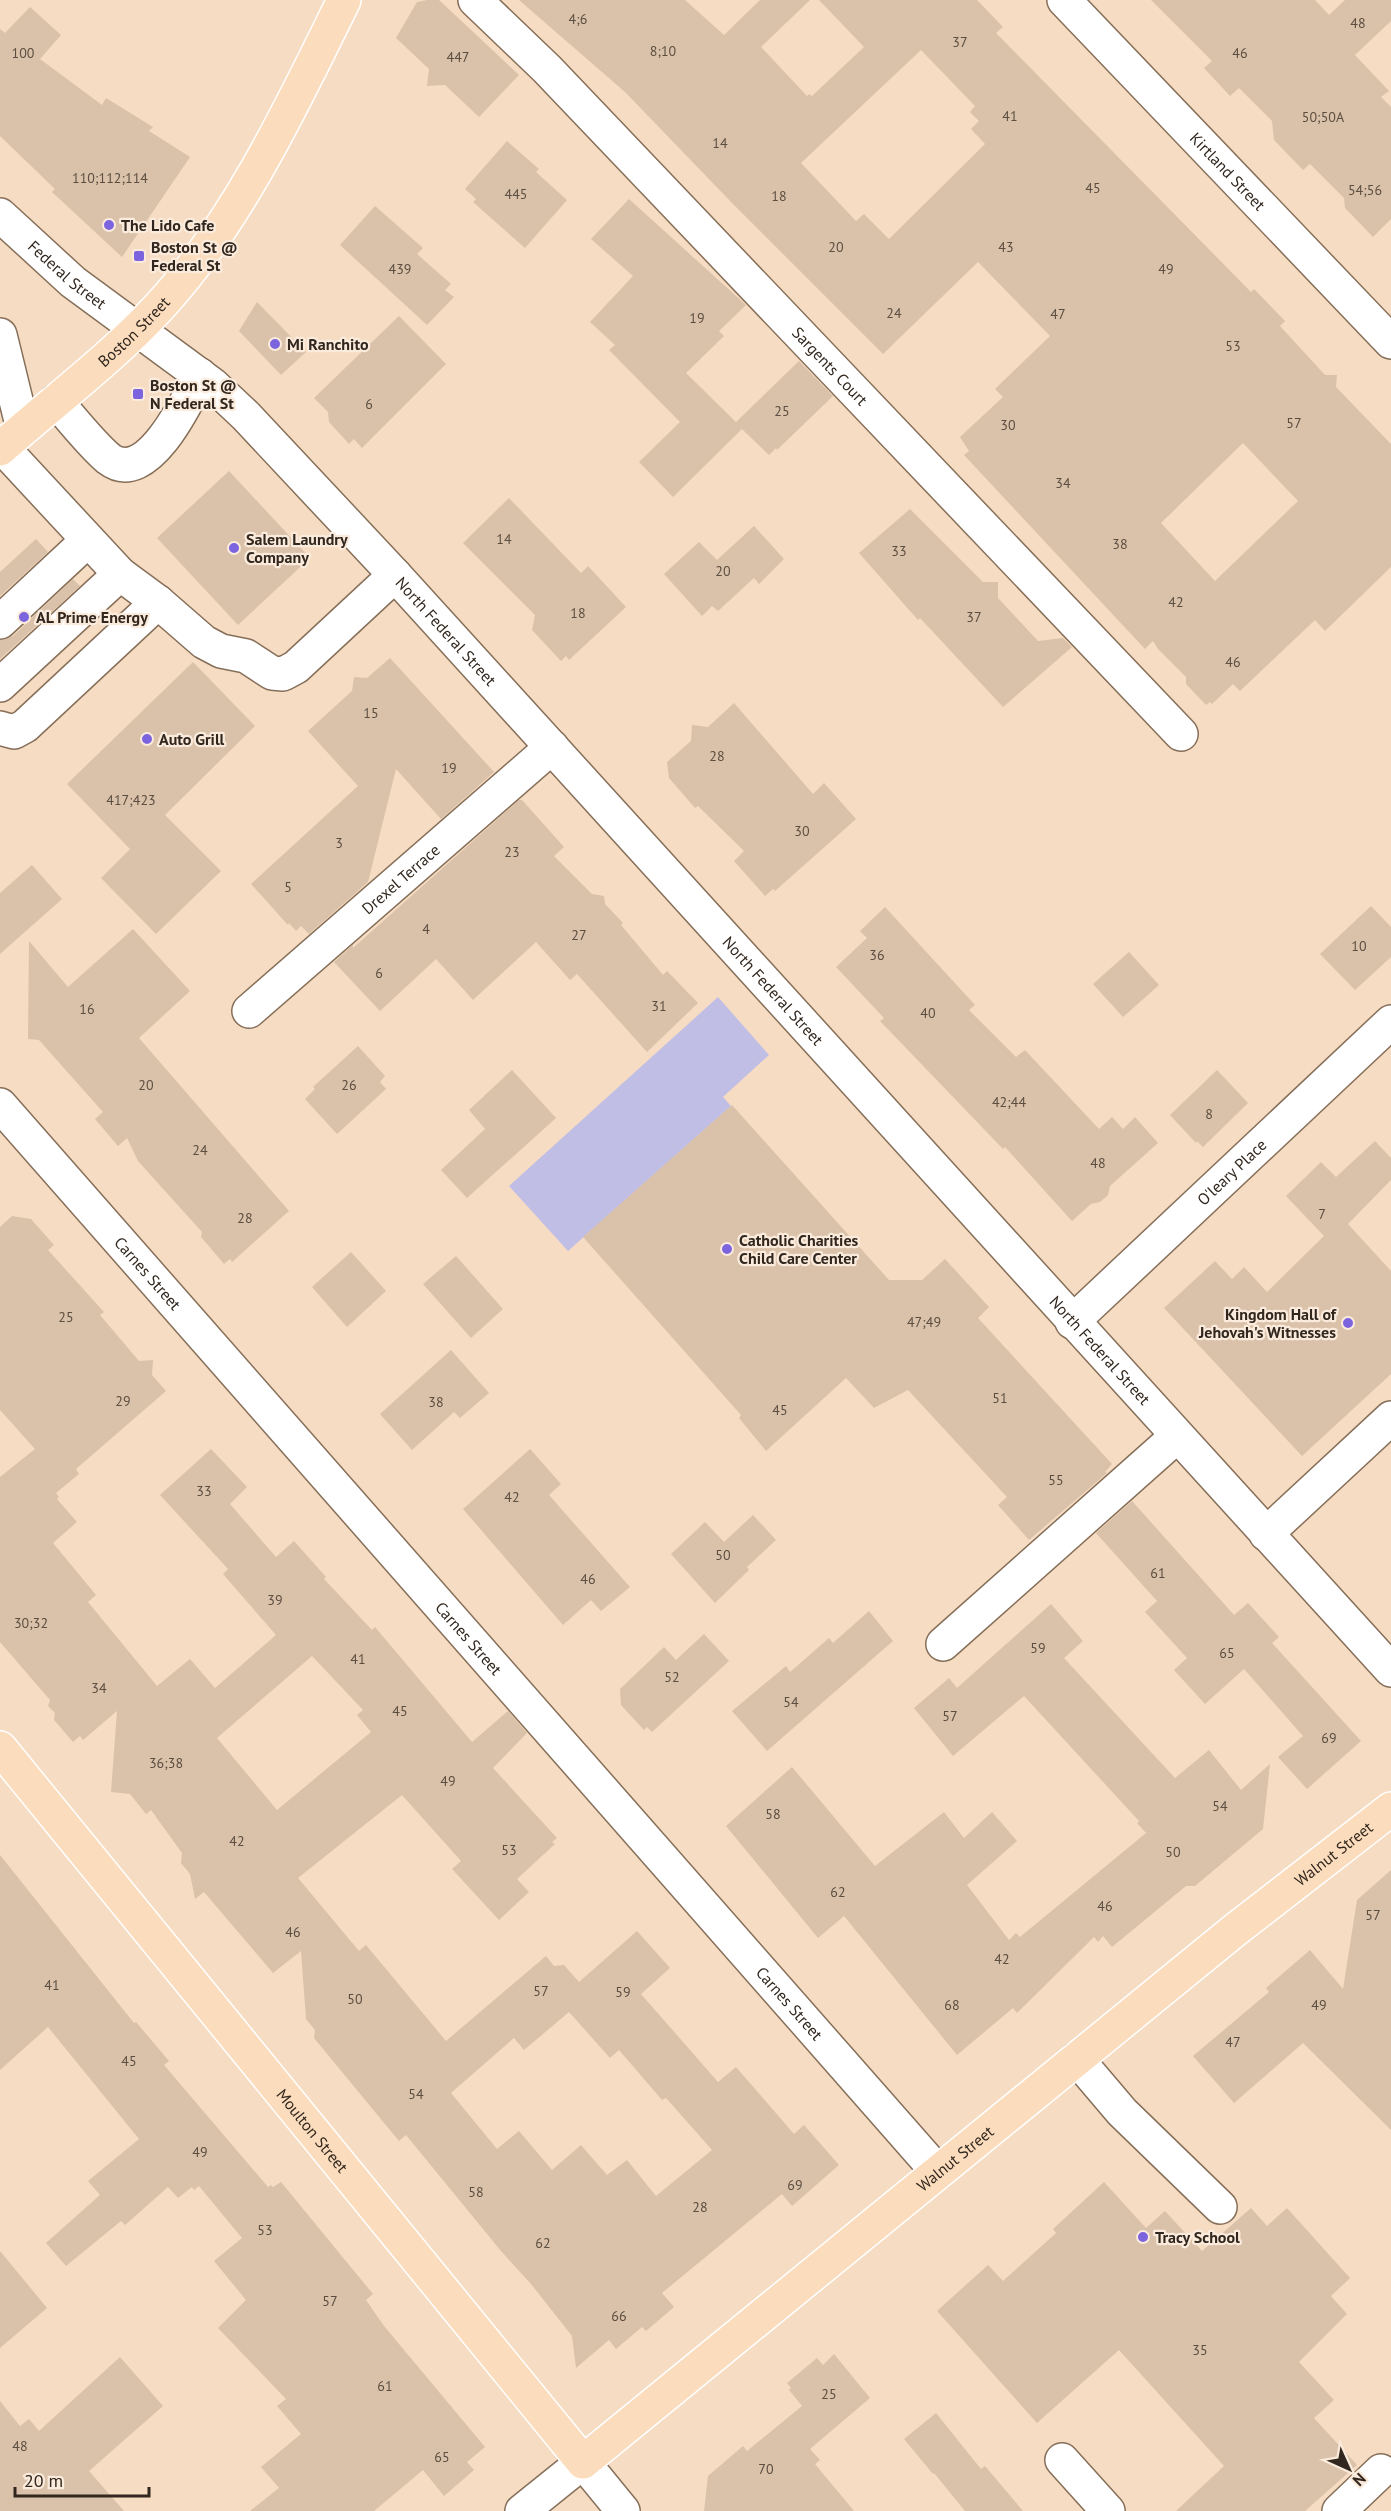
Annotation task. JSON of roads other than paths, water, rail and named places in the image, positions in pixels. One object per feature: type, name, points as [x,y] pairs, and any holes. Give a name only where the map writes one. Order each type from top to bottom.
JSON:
[{"type":"main road","name":"Boston Street","points":[[8,442],[139,328],[180,283],[211,241],[266,153],[344,0]]},
{"type":"main road","name":"Moulton Street","points":[[0,1748],[583,2462]]},
{"type":"main road","name":"Walnut Street","points":[[583,2462],[1235,1930],[1391,1809]]},
{"type":"street","name":"Sargents Court","points":[[475,0],[556,78],[1181,734]]},
{"type":"street","name":"Kirtland Street","points":[[1064,0],[1391,342]]},
{"type":"street","name":"Federal Street","points":[[0,215],[57,268],[88,293],[139,328]]},
{"type":"street","name":"North Federal Street","points":[[139,328],[200,375],[246,416],[395,575],[1072,1322],[1391,1670]]},
{"type":"street","points":[[0,336],[8,442],[96,548],[209,646],[221,651],[239,653],[267,671],[283,674],[296,667],[395,575]]},
{"type":"street","points":[[56,401],[110,459],[124,465],[140,460],[167,434],[200,375]]},
{"type":"street","points":[[0,590],[96,548]]},
{"type":"street","points":[[0,622],[96,548]]},
{"type":"street","points":[[0,654],[96,548]]},
{"type":"street","points":[[0,685],[96,548]]},
{"type":"street","points":[[0,728],[14,732],[26,726],[158,602]]},
{"type":"street","name":"Drexel Terrace","points":[[249,1011],[552,747]]},
{"type":"street","name":"O'leary Place","points":[[1072,1322],[1391,1022]]},
{"type":"street","name":"Carnes Street","points":[[0,1106],[937,2171]]},
{"type":"street","points":[[1266,1534],[1391,1418]]},
{"type":"street","points":[[944,1644],[1177,1436]]},
{"type":"street","points":[[1077,2059],[1122,2112],[1220,2207]]},
{"type":"street","points":[[1062,2460],[1108,2511]]},
{"type":"street","name":"Walnut Street","points":[[522,2511],[583,2462]]},
{"type":"street","name":"Moulton Street","points":[[583,2462],[623,2511]]},
{"type":"street","points":[[1339,2511],[1381,2471]]},
{"type":"place","name":"The Lido Cafe","points":[[109,225]]},
{"type":"place","name":"Boston St @ Federal St","points":[[139,256]]},
{"type":"place","name":"Mi Ranchito","points":[[275,344]]},
{"type":"place","name":"Boston St @ N Federal St","points":[[138,394]]},
{"type":"place","name":"Salem Laundry Company","points":[[234,548]]},
{"type":"place","name":"AL Prime Energy","points":[[24,617]]},
{"type":"place","name":"Auto Grill","points":[[147,739]]},
{"type":"place","name":"Catholic Charities Child Care Center","points":[[727,1249]]},
{"type":"place","name":"Kingdom Hall of Jehovah's Witnesses","points":[[1348,1323]]},
{"type":"place","name":"Tracy School","points":[[1143,2237]]}]
